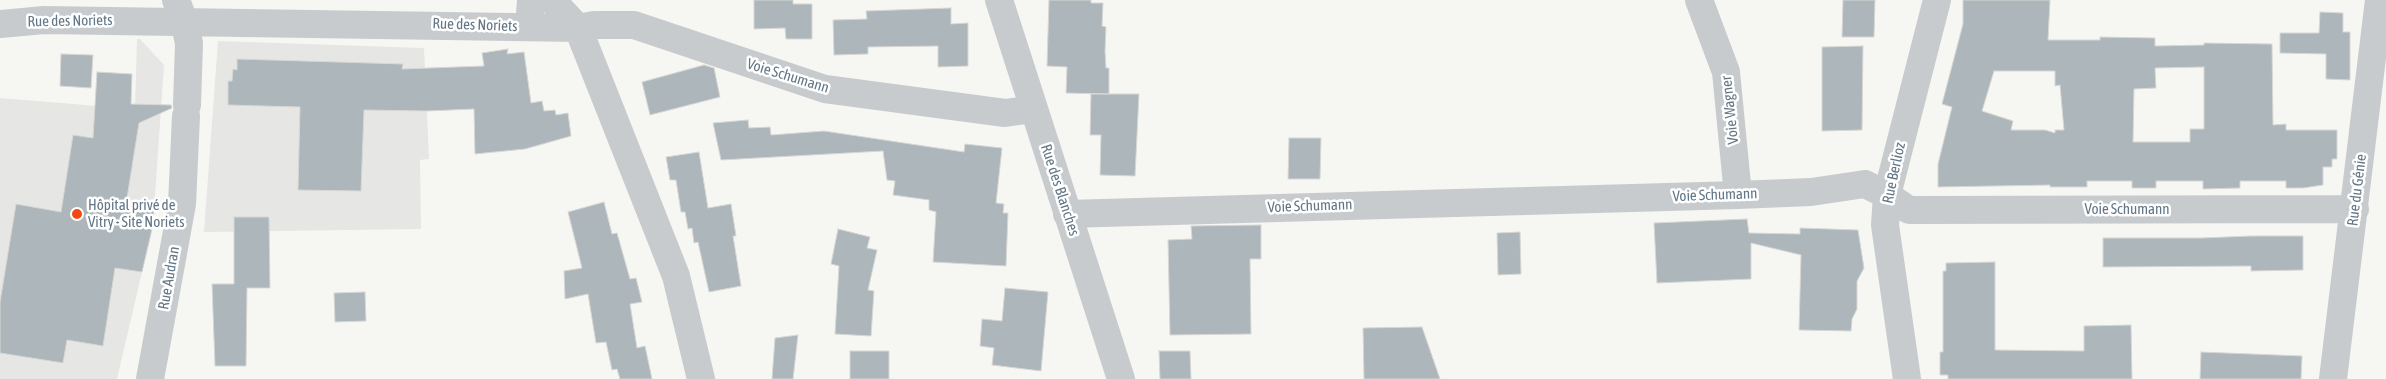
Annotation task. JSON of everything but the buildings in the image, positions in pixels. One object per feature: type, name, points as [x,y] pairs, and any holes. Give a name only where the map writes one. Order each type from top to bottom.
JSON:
[{"type":"street","points":[[529,27],[531,0]]},
{"type":"street","points":[[552,0],[578,28],[676,276],[701,379]]},
{"type":"street","name":"Rue des Blanches","points":[[999,0],[1121,379]]},
{"type":"street","name":"Voie Wagner","points":[[1699,0],[1726,72],[1738,195]]},
{"type":"street","name":"Rue Berlioz","points":[[1907,379],[1885,225],[1886,195],[1937,0]]},
{"type":"street","name":"Rue du Génie","points":[[2333,379],[2379,0]]},
{"type":"street","name":"Rue des Noriets","points":[[0,24],[180,11],[578,28]]},
{"type":"street","name":"Rue Audran","points":[[150,379],[182,204],[189,43],[180,11]]},
{"type":"street","name":"Voie Schumann","points":[[578,28],[594,25],[634,25],[825,89],[1005,112],[1033,110]]},
{"type":"street","name":"Voie Schumann","points":[[1067,214],[1738,195],[1812,192],[1865,184],[1909,210],[2355,209]]},
{"type":"shaded area","name":"Hôpital privé de Vitry - Site Noriets","points":[[137,39],[140,39],[164,65],[153,225],[117,379],[0,379],[0,98],[135,109]]},
{"type":"shaded area","name":"Hôpital privé de Vitry - Site Noriets","points":[[218,41],[424,48],[429,159],[420,160],[421,229],[204,232]]},
{"type":"place","name":"Hôpital privé de Vitry - Site Noriets","points":[[77,214]]}]
